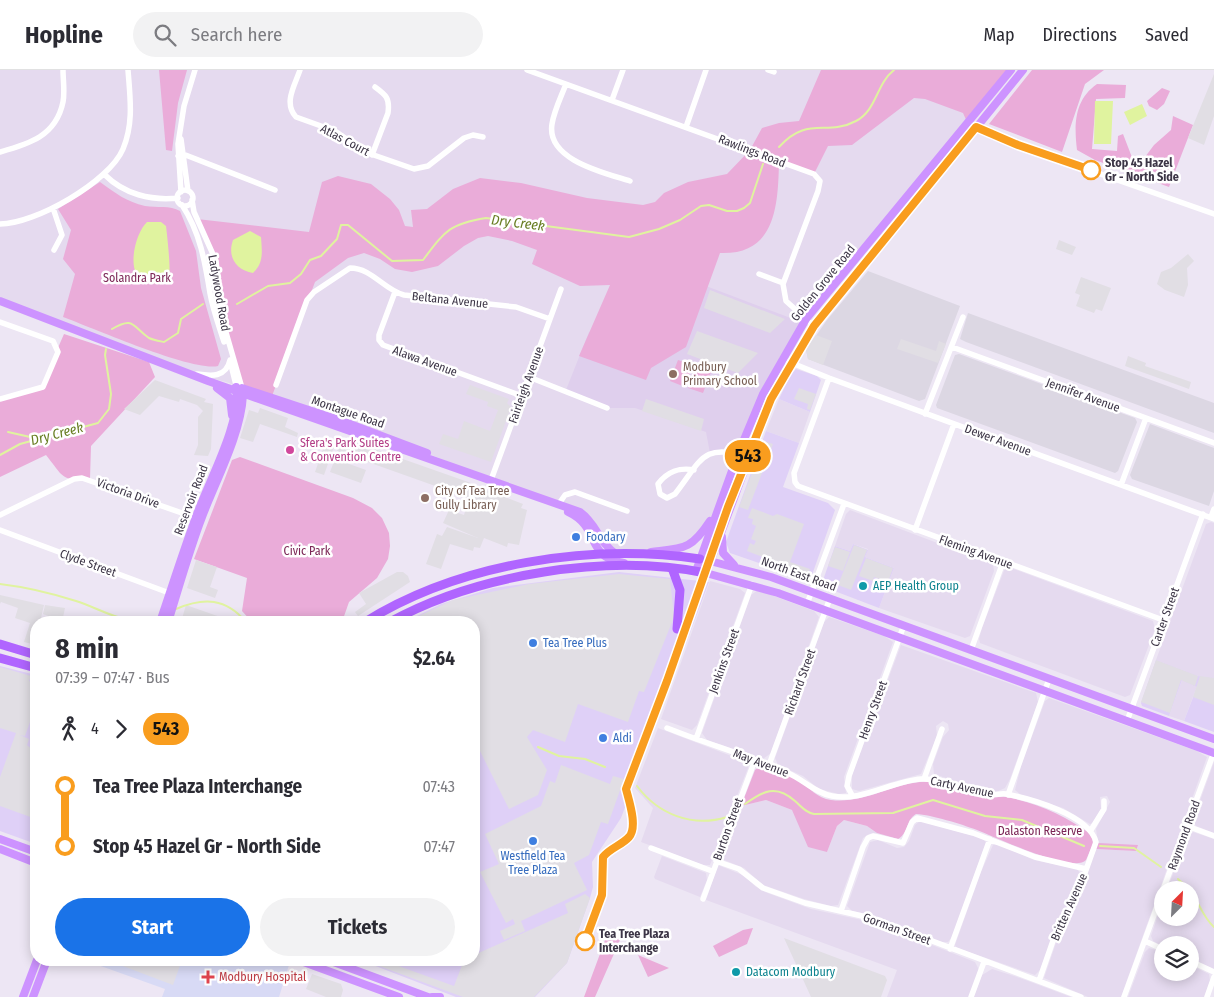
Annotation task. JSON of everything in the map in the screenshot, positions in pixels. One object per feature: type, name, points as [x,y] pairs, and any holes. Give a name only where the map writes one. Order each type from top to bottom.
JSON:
[{"type":"highway","name":"North East Road","points":[[376,616],[433,589],[469,576],[508,567],[600,554],[639,554],[700,559]]},
{"type":"highway","name":"North East Road","points":[[403,616],[436,601],[510,579],[582,569],[646,566],[706,573]]},
{"type":"highway","points":[[508,567],[510,579]]},
{"type":"highway","points":[[672,568],[680,590],[677,629]]},
{"type":"highway","points":[[0,644],[30,653]]},
{"type":"highway","points":[[0,658],[30,666]]},
{"type":"main road","name":"Golden Grove Road","points":[[706,573],[771,399],[790,363],[814,326],[972,126],[1011,70]]},
{"type":"main road","name":"Golden Grove Road","points":[[696,571],[716,511],[763,394],[806,319],[972,126],[1023,70]]},
{"type":"main road","name":"Montague Road","points":[[0,301],[194,374],[558,505],[587,517],[596,528],[603,543],[616,554]]},
{"type":"main road","points":[[194,374],[227,394],[230,398],[231,419],[220,456]]},
{"type":"main road","name":"Reservoir Road","points":[[163,616],[173,594],[234,420],[239,389]]},
{"type":"main road","name":"Reservoir Road","points":[[198,519],[241,414],[239,389]]},
{"type":"main road","name":"Montague Road","points":[[558,505],[577,517],[587,527],[600,554]]},
{"type":"main road","points":[[639,554],[689,545],[700,536],[716,511]]},
{"type":"main road","points":[[725,518],[721,549],[734,565]]},
{"type":"main road","points":[[600,554],[610,560],[646,566]]},
{"type":"main road","name":"North East Road","points":[[700,559],[734,565],[830,598],[1214,739]]},
{"type":"main road","name":"North East Road","points":[[706,573],[752,584],[1214,753]]},
{"type":"main road","name":"Reservoir Road","points":[[169,616],[173,594]]},
{"type":"main road","points":[[0,839],[30,850]]},
{"type":"main road","points":[[0,849],[30,860]]},
{"type":"main road","points":[[23,997],[35,966]]},
{"type":"main road","points":[[33,997],[45,966]]},
{"type":"main road","points":[[314,966],[399,997]]},
{"type":"main road","points":[[344,966],[428,997]]},
{"type":"main road","points":[[432,997],[440,997]]},
{"type":"street","points":[[0,152],[32,143],[53,126],[63,102],[63,70]]},
{"type":"street","points":[[0,224],[13,224],[53,208],[105,175],[123,150],[132,118],[128,70]]},
{"type":"street","points":[[180,155],[188,191],[192,194],[192,200],[189,204],[182,205],[178,198],[180,192],[180,155],[181,135],[184,106],[195,70]]},
{"type":"street","name":"Atlas Court","points":[[300,70],[290,98],[290,107],[296,117],[335,132],[372,155],[418,169],[428,166],[464,138],[474,135],[483,137]]},
{"type":"street","name":"Rawlings Road","points":[[527,70],[538,72],[566,84],[814,174],[820,181],[784,283]]},
{"type":"street","points":[[612,100],[623,70]]},
{"type":"street","points":[[686,127],[706,70]]},
{"type":"street","points":[[566,84],[552,125],[552,132],[558,148],[565,154],[588,166],[630,182]]},
{"type":"street","points":[[372,155],[389,105],[386,95],[375,87]]},
{"type":"street","points":[[972,126],[1018,145],[1214,214]]},
{"type":"street","points":[[180,155],[275,190]]},
{"type":"street","points":[[105,175],[120,188],[135,194],[166,200],[178,198]]},
{"type":"street","points":[[180,192],[188,191]]},
{"type":"street","name":"Ladywood Road","points":[[192,200],[194,212],[216,261],[223,322],[239,389]]},
{"type":"street","name":"Ladywood Road","points":[[182,205],[192,220],[202,249],[210,294],[239,389]]},
{"type":"street","points":[[53,208],[62,235],[54,250]]},
{"type":"street","name":"Beltana Avenue","points":[[276,385],[307,300],[314,292],[353,268],[372,276],[394,292],[404,295],[516,307],[550,319]]},
{"type":"street","points":[[759,274],[784,283],[786,301],[814,326]]},
{"type":"street","name":"Fairleigh Avenue","points":[[491,480],[561,289]]},
{"type":"street","name":"Alawa Avenue","points":[[394,292],[378,335],[383,345],[522,396]]},
{"type":"street","points":[[925,414],[962,318]]},
{"type":"street","points":[[0,322],[53,341],[57,348],[56,356],[43,387],[0,399]]},
{"type":"street","name":"Jennifer Avenue","points":[[952,347],[1214,443]]},
{"type":"street","name":"Dewer Avenue","points":[[782,359],[925,414],[1212,518]]},
{"type":"street","points":[[194,374],[220,375],[226,371],[230,360]]},
{"type":"street","points":[[529,377],[607,408]]},
{"type":"street","name":"Fleming Avenue","points":[[829,378],[793,478],[798,486],[1163,620]]},
{"type":"street","points":[[1121,485],[1146,418]]},
{"type":"street","points":[[915,530],[954,424]]},
{"type":"street","points":[[694,470],[684,468],[676,470],[658,484],[660,494],[670,497],[710,453],[723,450],[748,457]]},
{"type":"street","name":"Victoria Drive","points":[[0,515],[82,478],[198,519]]},
{"type":"street","points":[[558,505],[565,495],[575,492],[627,511]]},
{"type":"street","points":[[807,604],[844,504]]},
{"type":"street","points":[[1212,518],[1214,510]]},
{"type":"street","name":"Carter Street","points":[[1128,721],[1203,514]]},
{"type":"street","name":"Clyde Street","points":[[0,530],[173,594]]},
{"type":"street","points":[[971,650],[1003,562]]},
{"type":"street","name":"Jenkins Street","points":[[696,739],[752,584]]},
{"type":"street","name":"Richard Street","points":[[769,765],[830,598]]},
{"type":"street","name":"Henry Street","points":[[852,795],[847,786],[849,776],[904,625]]},
{"type":"street","points":[[1008,795],[1049,679]]},
{"type":"street","name":"May Avenue","points":[[667,728],[769,765],[802,779],[826,795],[835,797],[852,795]]},
{"type":"street","points":[[924,779],[942,729]]},
{"type":"street","name":"Raymond Road","points":[[1167,881],[1214,753]]},
{"type":"street","name":"Burton Street","points":[[703,899],[755,760]]},
{"type":"street","name":"Carty Avenue","points":[[852,795],[903,782],[924,779],[949,782],[988,795],[1008,795],[1058,809],[1092,831]]},
{"type":"street","points":[[1092,831],[1104,809],[1104,801]]},
{"type":"street","points":[[841,911],[863,847],[868,838],[872,836],[895,843],[903,843],[912,822],[920,818],[990,839],[1035,857],[1086,869]]},
{"type":"street","points":[[1187,826],[1214,836]]},
{"type":"street","name":"Britten Avenue","points":[[1039,981],[1056,935],[1073,903],[1096,842],[1092,831]]},
{"type":"street","points":[[950,949],[990,839]]},
{"type":"street","points":[[651,848],[712,872]]},
{"type":"street","name":"Gorman Street","points":[[716,861],[739,869],[764,888],[805,903],[871,918],[1081,997]]},
{"type":"street","name":"Raymond Road","points":[[1124,997],[1154,915]]},
{"type":"street","points":[[1144,941],[1154,945]]},
{"type":"street","points":[[971,997],[984,962]]},
{"type":"street","points":[[1199,965],[1214,972]]},
{"type":"street","points":[[1206,997],[1214,977]]},
{"type":"shaded area","points":[[0,70],[1011,70],[806,319],[772,376],[716,511],[700,536],[678,548],[616,554],[587,517],[394,440],[226,382],[194,374],[0,301]]},
{"type":"shaded area","points":[[1214,74],[1214,116],[1204,145],[1188,138]]},
{"type":"shaded area","points":[[1095,101],[1113,101],[1111,144],[1094,144]]},
{"type":"shaded area","points":[[1142,104],[1147,116],[1130,125],[1124,112]]},
{"type":"shaded area","points":[[147,222],[161,222],[166,226],[169,276],[158,283],[145,282],[138,277],[135,269],[135,248],[142,229]]},
{"type":"shaded area","points":[[250,231],[261,237],[261,261],[253,273],[238,266],[234,262],[231,252],[233,240]]},
{"type":"shaded area","points":[[1059,240],[1076,247],[1072,255],[1056,249]]},
{"type":"shaded area","points":[[1188,254],[1194,261],[1187,268],[1188,285],[1184,297],[1165,290],[1157,284],[1161,272],[1171,268]]},
{"type":"shaded area","points":[[868,271],[960,306],[925,399],[919,401],[808,359],[806,350],[827,320]]},
{"type":"shaded area","points":[[1081,277],[1111,288],[1102,311],[1096,309],[1094,313],[1076,306],[1080,295],[1075,293]]},
{"type":"shaded area","name":"Modbury Primary School","points":[[706,286],[804,323],[782,359],[738,454],[710,453],[706,432],[635,408],[607,408],[566,390],[589,332]]},
{"type":"shaded area","points":[[710,290],[785,319],[770,333],[704,308]]},
{"type":"shaded area","points":[[968,313],[1214,403],[1214,433],[966,342],[960,339]]},
{"type":"shaded area","points":[[697,331],[758,353],[738,373],[687,354]]},
{"type":"shaded area","points":[[816,335],[832,341],[823,365],[808,359],[806,349]]},
{"type":"shaded area","points":[[901,339],[936,351],[939,341],[946,344],[938,363],[897,349]]},
{"type":"shaded area","points":[[959,354],[1135,418],[1137,422],[1118,471],[1115,473],[937,408],[936,405],[955,355]]},
{"type":"shaded area","points":[[1128,356],[1146,363],[1145,366],[1191,382],[1189,389],[1125,366]]},
{"type":"shaded area","points":[[796,369],[817,376],[821,380],[810,412],[779,399],[791,374]]},
{"type":"shaded area","points":[[155,380],[206,399],[204,402],[213,404],[211,449],[208,456],[194,455],[198,445],[198,417],[203,411],[197,405],[180,399],[179,402],[159,396],[140,415],[124,409]]},
{"type":"shaded area","points":[[470,385],[509,399],[507,403],[511,407],[491,462],[439,444],[443,434],[458,439],[464,421],[490,431],[498,410],[487,406],[488,402],[466,394]]},
{"type":"shaded area","points":[[799,388],[816,394],[810,410],[807,409],[808,404],[794,399]]},
{"type":"shaded area","points":[[646,399],[704,419],[701,431],[642,411]]},
{"type":"shaded area","points":[[779,399],[810,412],[799,443],[766,431]]},
{"type":"shaded area","points":[[260,408],[288,418],[285,427],[298,433],[297,437],[260,424],[253,442],[240,438],[249,410],[258,413]]},
{"type":"shaded area","points":[[1150,424],[1214,448],[1214,491],[1209,506],[1132,479],[1130,475]]},
{"type":"shaded area","points":[[766,431],[799,443],[783,487],[828,503],[835,510],[812,575],[808,580],[730,553],[726,542]]},
{"type":"shaded area","points":[[343,438],[471,483],[470,488],[484,494],[486,490],[523,504],[521,508],[527,510],[519,545],[508,543],[507,547],[484,538],[480,548],[474,547],[473,551],[450,544],[441,569],[426,564],[437,534],[442,536],[447,527],[478,538],[443,523],[449,510],[464,515],[469,498],[337,451]]},
{"type":"shaded area","points":[[326,441],[335,444],[324,475],[315,472]]},
{"type":"shaded area","points":[[764,441],[773,444],[748,510],[739,507]]},
{"type":"shaded area","points":[[335,459],[366,470],[361,483],[330,472]]},
{"type":"shaded area","points":[[752,508],[773,516],[777,514],[804,524],[790,562],[810,569],[806,578],[767,564],[768,559],[747,551],[750,543],[754,545],[756,541],[751,539],[756,526],[752,524],[753,519],[748,518]]},
{"type":"shaded area","points":[[850,510],[993,564],[994,571],[970,636],[965,638],[879,608],[894,568],[865,557],[868,549],[853,544],[850,551],[835,546],[846,514]]},
{"type":"shaded area","points":[[1214,523],[1214,678],[1198,676],[1156,660],[1206,524]]},
{"type":"shaded area","points":[[853,544],[868,550],[865,557],[894,568],[879,608],[824,587],[822,583],[835,546],[850,551]]},
{"type":"shaded area","points":[[854,545],[867,550],[851,590],[838,585]]},
{"type":"shaded area","points":[[835,547],[850,552],[843,571],[828,566]]},
{"type":"shaded area","points":[[866,558],[893,568],[888,582],[874,577],[873,581],[859,576]]},
{"type":"shaded area","points":[[196,560],[217,567],[210,587],[218,590],[215,598],[187,588]]},
{"type":"shaded area","points":[[1005,568],[1014,569],[1153,621],[1155,629],[1130,695],[1125,697],[980,643],[979,639],[982,628]]},
{"type":"shaded area","points":[[397,572],[403,572],[408,576],[410,582],[358,616],[355,612],[366,604],[359,593]]},
{"type":"shaded area","points":[[619,572],[709,582],[621,818],[592,862],[593,887],[567,963],[535,997],[456,997],[376,966],[480,966],[480,616],[417,616],[441,604],[493,588]]},
{"type":"shaded area","points":[[619,574],[670,579],[674,617],[644,692],[639,691],[628,722],[578,704],[565,742],[533,730],[527,737],[547,770],[538,795],[509,809],[480,751],[480,616],[419,616],[453,600],[529,584]]},
{"type":"shaded area","points":[[710,581],[740,589],[745,593],[697,725],[692,730],[661,719]]},
{"type":"shaded area","points":[[758,590],[814,611],[819,617],[771,753],[763,759],[707,740],[702,733],[751,595]]},
{"type":"shaded area","points":[[0,595],[44,605],[41,616],[30,616],[30,623],[15,618],[18,608],[1,602],[0,604]]},
{"type":"shaded area","points":[[45,605],[65,608],[63,616],[43,614]]},
{"type":"shaded area","points":[[186,605],[217,616],[183,616]]},
{"type":"shaded area","points":[[829,617],[884,636],[893,642],[844,777],[846,793],[839,794],[819,789],[803,776],[778,765],[775,758],[824,622]]},
{"type":"shaded area","points":[[30,623],[30,644],[24,642]]},
{"type":"shaded area","points":[[901,645],[1036,693],[1038,702],[1005,788],[996,792],[988,792],[934,774],[933,764],[943,737],[949,730],[948,724],[943,721],[936,726],[937,736],[921,774],[859,791],[852,789],[852,775]]},
{"type":"shaded area","points":[[1156,660],[1198,676],[1214,678],[1214,732],[1184,721],[1197,687],[1182,680],[1169,716],[1142,706],[1141,703]]},
{"type":"shaded area","points":[[1156,660],[1198,676],[1195,686],[1181,680],[1170,713],[1141,702]]},
{"type":"shaded area","points":[[0,666],[30,674],[30,842],[0,831]]},
{"type":"shaded area","points":[[0,667],[30,676],[30,722],[25,736],[20,735],[29,739],[27,745],[30,748],[30,817],[0,806],[0,777],[16,733],[0,728]]},
{"type":"shaded area","points":[[1200,676],[1214,678],[1214,705],[1193,697]]},
{"type":"shaded area","points":[[1182,680],[1197,686],[1184,721],[1169,716]]},
{"type":"shaded area","points":[[1049,698],[1197,751],[1207,757],[1163,881],[1154,881],[1154,905],[1121,997],[1088,997],[1044,978],[1059,934],[1077,901],[1096,849],[1136,851],[1098,843],[1096,829],[1110,802],[1107,796],[1100,797],[1101,809],[1093,823],[1090,824],[1063,808],[1021,795],[1015,790],[1021,766],[1045,701]]},
{"type":"shaded area","points":[[658,728],[747,762],[748,768],[710,865],[703,865],[641,842],[653,808],[635,788]]},
{"type":"shaded area","points":[[1214,762],[1214,833],[1196,826],[1193,820]]},
{"type":"shaded area","name":"Westfield Tea Tree Plaza","points":[[561,765],[610,784],[613,776],[624,779],[608,824],[601,822],[589,855],[574,863],[587,890],[521,921],[525,931],[504,940],[500,931],[515,924],[513,919],[506,923],[480,872],[499,864],[485,834],[541,806],[550,781],[555,783]]},
{"type":"shaded area","points":[[766,800],[792,810],[827,852],[837,826],[844,820],[867,826],[877,833],[869,834],[863,838],[838,905],[831,906],[804,899],[763,885],[744,868],[724,860],[724,853],[741,806]]},
{"type":"shaded area","points":[[920,821],[981,838],[986,842],[952,937],[948,942],[941,942],[875,916],[852,911],[847,906],[870,842],[878,840],[897,848],[904,847],[909,841],[915,825]]},
{"type":"shaded area","points":[[1193,832],[1214,839],[1214,969],[1199,962],[1199,936],[1154,936],[1154,942],[1151,936],[1154,926],[1199,926],[1199,881],[1170,881],[1186,838]]},
{"type":"shaded area","points":[[993,845],[1000,845],[1034,860],[1077,869],[1080,873],[1072,898],[1056,927],[1040,970],[1035,975],[957,948],[955,945],[981,872]]},
{"type":"shaded area","points":[[662,856],[706,873],[707,880],[700,897],[655,879],[654,877]]},
{"type":"shaded area","points":[[718,865],[745,876],[755,886],[765,892],[811,909],[876,923],[975,962],[979,970],[969,997],[887,997],[897,970],[706,900]]},
{"type":"shaded area","points":[[585,894],[590,898],[567,963],[534,997],[463,997],[379,966],[399,966],[454,986],[462,966],[480,966],[480,952],[568,913],[565,904]]},
{"type":"shaded area","points":[[784,938],[885,976],[887,980],[881,997],[811,997]]},
{"type":"shaded area","points":[[1149,948],[1154,950],[1154,981],[1199,981],[1199,969],[1209,974],[1210,981],[1204,997],[1128,997],[1145,952]]},
{"type":"shaded area","name":"Modbury Hospital","points":[[101,966],[289,966],[279,997],[162,997],[165,989]]},
{"type":"shaded area","points":[[123,966],[180,966],[173,985]]},
{"type":"shaded area","points":[[992,969],[1071,997],[974,997],[982,975]]},
{"type":"shaded area","points":[[312,974],[341,984],[343,990],[341,997],[326,997],[306,989]]},
{"type":"green space","points":[[159,70],[187,70],[178,103],[172,151],[166,150]]},
{"type":"green space","points":[[821,70],[1011,70],[968,124],[963,113],[925,99],[914,98],[852,145],[828,146],[814,174],[779,162],[775,210],[763,236],[753,246],[739,251],[720,253],[686,347],[651,368],[646,380],[579,356],[610,285],[580,286],[532,264],[537,250],[512,241],[488,236],[478,238],[464,246],[438,266],[412,272],[395,269],[380,259],[364,253],[348,258],[315,282],[272,396],[242,388],[228,344],[216,261],[197,219],[309,232],[322,182],[338,176],[371,184],[390,199],[399,210],[405,226],[413,227],[411,210],[427,209],[453,189],[480,178],[521,183],[587,198],[643,205],[655,202],[664,193],[688,182],[727,174],[750,150],[762,128],[779,123],[799,121]]},
{"type":"green space","points":[[1032,70],[1104,70],[1085,84],[1062,152],[989,124]]},
{"type":"green space","points":[[1097,84],[1126,85],[1125,98],[1096,99],[1092,149],[1117,151],[1118,136],[1123,134],[1133,160],[1142,161],[1154,145],[1171,130],[1173,116],[1193,125],[1169,187],[1095,160],[1077,150],[1077,114],[1089,90]]},
{"type":"green space","points":[[1162,88],[1170,91],[1164,104],[1157,110],[1149,106],[1147,101]]},
{"type":"green space","name":"Solandra Park","points":[[100,182],[132,202],[145,206],[168,207],[180,211],[196,251],[201,288],[221,359],[218,366],[205,366],[166,356],[63,317],[75,274],[63,259],[71,230],[58,209]]},
{"type":"green space","points":[[64,334],[149,362],[155,377],[91,446],[90,479],[80,480],[64,476],[46,455],[0,477],[0,400],[40,389]]},
{"type":"green space","points":[[678,360],[693,365],[685,387],[670,381]]},
{"type":"green space","points":[[696,366],[711,372],[703,393],[688,388]]},
{"type":"green space","name":"Civic Park","points":[[240,457],[353,498],[372,508],[382,518],[389,533],[388,559],[377,578],[349,602],[344,616],[247,616],[242,611],[247,578],[194,559],[232,460]]},
{"type":"green space","name":"Dalaston Reserve","points":[[760,766],[790,776],[818,795],[831,800],[865,797],[920,782],[937,783],[983,797],[1006,797],[1051,811],[1072,822],[1092,835],[1093,844],[1086,860],[1078,863],[1066,862],[1033,853],[963,825],[916,814],[910,820],[904,834],[898,839],[877,833],[867,826],[844,820],[837,826],[827,852],[808,847],[792,810],[766,800],[741,806],[755,770]]},
{"type":"green space","points":[[1098,843],[1138,845],[1136,851],[1096,849]]},
{"type":"green space","points":[[753,928],[747,944],[719,957],[713,946],[743,930]]},
{"type":"green space","points":[[607,935],[620,940],[595,997],[584,997]]},
{"type":"green space","points":[[638,955],[669,968],[648,977]]},
{"type":"waterway","name":"Dry Creek","points":[[779,147],[789,137],[799,132],[808,129],[835,127],[856,121],[873,104],[883,82],[894,70]]},
{"type":"waterway","name":"Dry Creek","points":[[237,304],[268,286],[290,283],[301,274],[310,260],[321,256],[337,239],[341,225],[348,225],[392,261],[423,260],[449,230],[464,223],[486,218],[629,237],[659,229],[680,220],[701,206],[709,205],[727,211],[737,211],[744,208],[750,203],[763,164]]},
{"type":"waterway","name":"Dry Creek","points":[[112,329],[129,323],[136,326],[149,338],[164,342],[178,333],[181,319],[203,304]]},
{"type":"waterway","name":"Dry Creek","points":[[0,455],[20,444],[98,423],[109,409],[111,394],[105,355],[106,349]]},
{"type":"waterway","points":[[8,432],[39,439]]},
{"type":"waterway","points":[[0,584],[57,595],[116,616]]},
{"type":"waterway","points":[[176,609],[196,603],[214,602],[231,608],[240,616]]},
{"type":"waterway","points":[[538,747],[559,756],[585,759],[605,767]]},
{"type":"waterway","points":[[637,786],[655,804],[677,816],[701,821],[727,817]]},
{"type":"waterway","points":[[745,804],[770,791],[782,792],[806,811],[814,814],[893,813],[933,800],[985,816],[1022,820],[1084,846]]},
{"type":"waterway","points":[[1100,846],[1134,848],[1161,867]]},
{"type":"waterway","points":[[1199,905],[1214,927]]},
{"type":"bus line","name":"543","points":[[585,941],[602,895],[601,863],[603,857],[607,852],[629,837],[632,831],[629,799],[626,789],[667,681],[728,507],[771,399],[790,363],[814,326],[976,127],[1018,145],[1091,170]]},
{"type":"place","name":"Stop 45 Hazel Gr - North Side","points":[[1091,170]]},
{"type":"place","name":"Modbury Primary School","points":[[673,374]]},
{"type":"place","name":"Sfera's Park Suites & Convention Centre","points":[[290,450]]},
{"type":"place","name":"City of Tea Tree Gully Library","points":[[425,498]]},
{"type":"place","name":"Foodary","points":[[576,537]]},
{"type":"place","name":"AEP Health Group","points":[[863,586]]},
{"type":"place","name":"Tea Tree Plus","points":[[533,643]]},
{"type":"place","name":"Aldi","points":[[603,738]]},
{"type":"place","name":"Westfield Tea Tree Plaza","points":[[533,841]]},
{"type":"place","name":"Tea Tree Plaza Interchange","points":[[585,941]]},
{"type":"place","name":"Datacom Modbury","points":[[736,972]]},
{"type":"place","name":"Modbury Hospital","points":[[208,977]]}]
